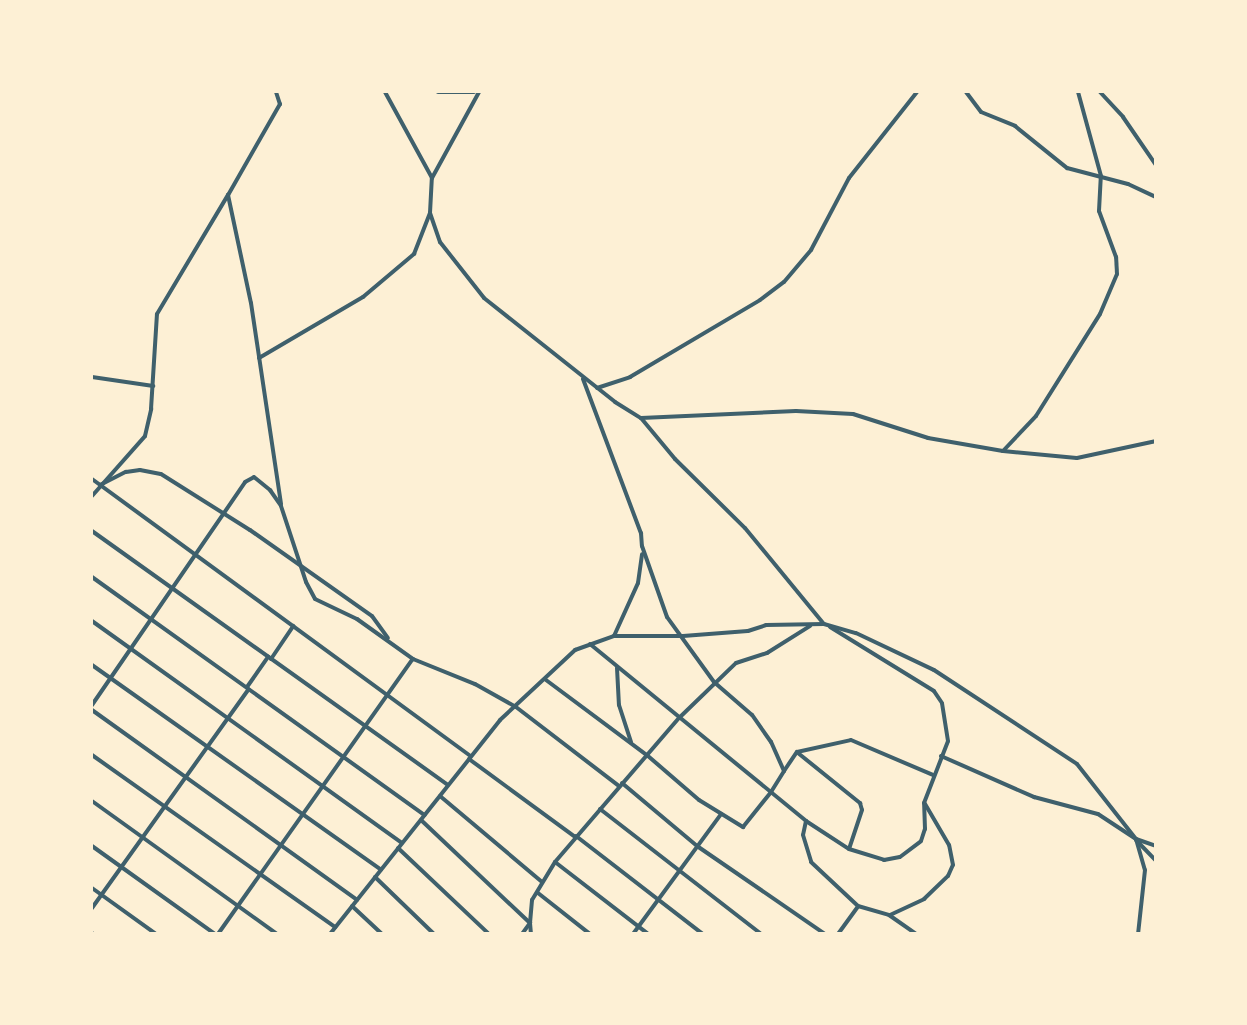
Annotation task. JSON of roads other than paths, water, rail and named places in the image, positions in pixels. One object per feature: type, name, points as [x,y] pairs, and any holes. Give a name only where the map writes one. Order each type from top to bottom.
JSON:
[{"type":"street","points":[[92,496],[100,485],[131,456],[145,436],[153,386],[157,314],[280,104],[276,92]]},
{"type":"street","points":[[385,92],[432,178]]},
{"type":"street","points":[[438,92],[474,92]]},
{"type":"street","points":[[259,358],[389,277],[414,254],[430,213],[432,178],[479,92]]},
{"type":"street","points":[[596,388],[630,377],[760,300],[784,282],[811,250],[849,178],[917,92]]},
{"type":"street","points":[[966,92],[981,112],[1015,126],[1067,168],[1101,176],[1155,197]]},
{"type":"street","points":[[1003,451],[1036,416],[1111,294],[1117,274],[1100,211],[1101,176],[1078,92]]},
{"type":"street","points":[[1100,92],[1123,117],[1155,165]]},
{"type":"street","points":[[228,195],[259,358],[281,506],[300,565],[315,598],[357,619],[413,659],[475,684],[516,707],[621,785],[697,846],[825,933]]},
{"type":"street","points":[[430,213],[440,242],[484,298],[596,388],[641,418],[675,459],[745,528],[824,624],[934,691],[942,703],[948,741],[924,803],[925,828],[914,849],[900,857],[884,860],[849,849],[806,820],[589,644]]},
{"type":"street","points":[[581,375],[595,404],[606,448],[641,533],[638,583],[614,636]]},
{"type":"street","points":[[92,377],[153,386]]},
{"type":"street","points":[[641,418],[796,411],[852,414],[928,438],[1003,451],[1077,458],[1155,441]]},
{"type":"street","points":[[100,485],[126,472],[140,470],[161,474],[225,513],[372,616],[392,644]]},
{"type":"street","points":[[92,705],[245,482],[254,477],[270,490],[281,506]]},
{"type":"street","points":[[92,479],[388,694],[703,933]]},
{"type":"street","points":[[92,531],[448,785]]},
{"type":"street","points":[[642,546],[656,595],[667,617],[683,636],[714,682],[752,715],[784,771]]},
{"type":"street","points":[[92,577],[425,814]]},
{"type":"street","points":[[92,621],[402,843]]},
{"type":"street","points":[[330,933],[500,720],[546,680],[575,650],[614,636],[683,636],[748,631],[766,625],[824,624],[856,633],[934,670],[1077,764],[1155,861]]},
{"type":"street","points":[[92,908],[293,626]]},
{"type":"street","points":[[531,933],[532,900],[555,862],[575,836],[648,756],[679,718],[736,663],[767,653],[810,626]]},
{"type":"street","points":[[92,846],[217,933],[323,788],[413,659]]},
{"type":"street","points":[[92,665],[208,746],[302,817],[381,870]]},
{"type":"street","points":[[617,669],[620,705],[631,743]]},
{"type":"street","points":[[546,680],[648,756],[677,784],[743,827],[771,792],[797,753],[851,740],[933,775]]},
{"type":"street","points":[[92,710],[357,900]]},
{"type":"street","points":[[797,753],[860,803],[862,810],[849,849]]},
{"type":"street","points":[[92,755],[335,927]]},
{"type":"street","points":[[941,756],[1034,797],[1098,814],[1136,840],[1155,846]]},
{"type":"street","points":[[440,796],[542,882]]},
{"type":"street","points":[[92,801],[277,933]]},
{"type":"street","points":[[889,915],[924,899],[948,876],[953,866],[949,845],[924,803]]},
{"type":"street","points":[[600,809],[761,933]]},
{"type":"street","points":[[633,933],[721,814]]},
{"type":"street","points":[[421,819],[530,923]]},
{"type":"street","points":[[806,820],[803,835],[811,861],[858,906],[889,915],[916,933]]},
{"type":"street","points":[[1136,840],[1145,870],[1138,933]]},
{"type":"street","points":[[398,848],[489,933]]},
{"type":"street","points":[[555,862],[648,933]]},
{"type":"street","points":[[375,877],[434,933]]},
{"type":"street","points":[[92,888],[153,933]]},
{"type":"street","points":[[538,893],[590,933]]},
{"type":"street","points":[[352,906],[382,933]]},
{"type":"street","points":[[838,933],[858,906]]},
{"type":"street","points":[[522,933],[530,923]]}]
